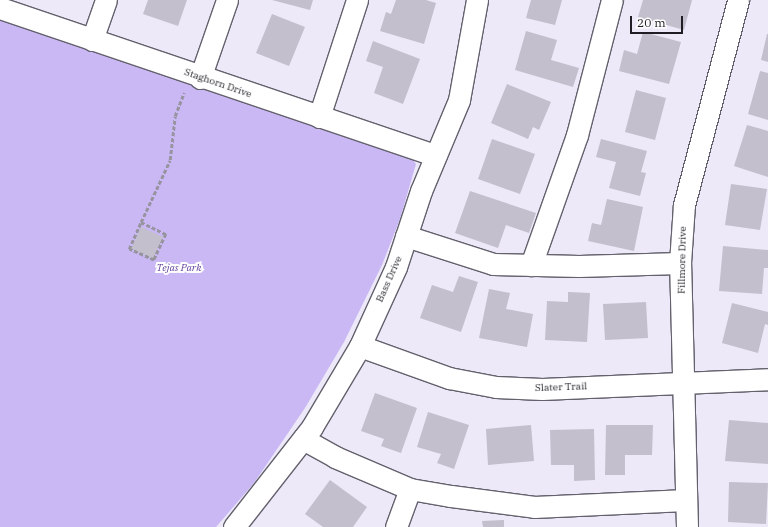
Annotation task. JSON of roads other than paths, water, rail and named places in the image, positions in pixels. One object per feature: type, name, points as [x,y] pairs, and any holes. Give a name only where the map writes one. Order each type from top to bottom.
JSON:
[{"type":"street","points":[[92,40],[106,0]]},
{"type":"street","points":[[200,78],[227,0]]},
{"type":"street","points":[[319,117],[357,0]]},
{"type":"street","name":"Bass Drive","points":[[234,527],[303,439],[360,346],[396,267],[436,156],[459,100],[477,0]]},
{"type":"street","points":[[531,265],[577,134],[612,0]]},
{"type":"street","name":"Fillmore Drive","points":[[687,527],[680,263],[684,205],[738,0]]},
{"type":"street","name":"Staghorn Drive","points":[[0,8],[200,78],[436,156]]},
{"type":"street","points":[[406,236],[493,264],[531,265],[680,263]]},
{"type":"street","name":"Slater Trail","points":[[360,346],[449,378],[496,386],[542,389],[683,381],[768,379]]},
{"type":"street","points":[[303,439],[335,457],[410,489],[534,507],[686,500]]},
{"type":"street","points":[[396,527],[410,489]]},
{"type":"park label","name":"Tejas Park","points":[[179,268]]}]
